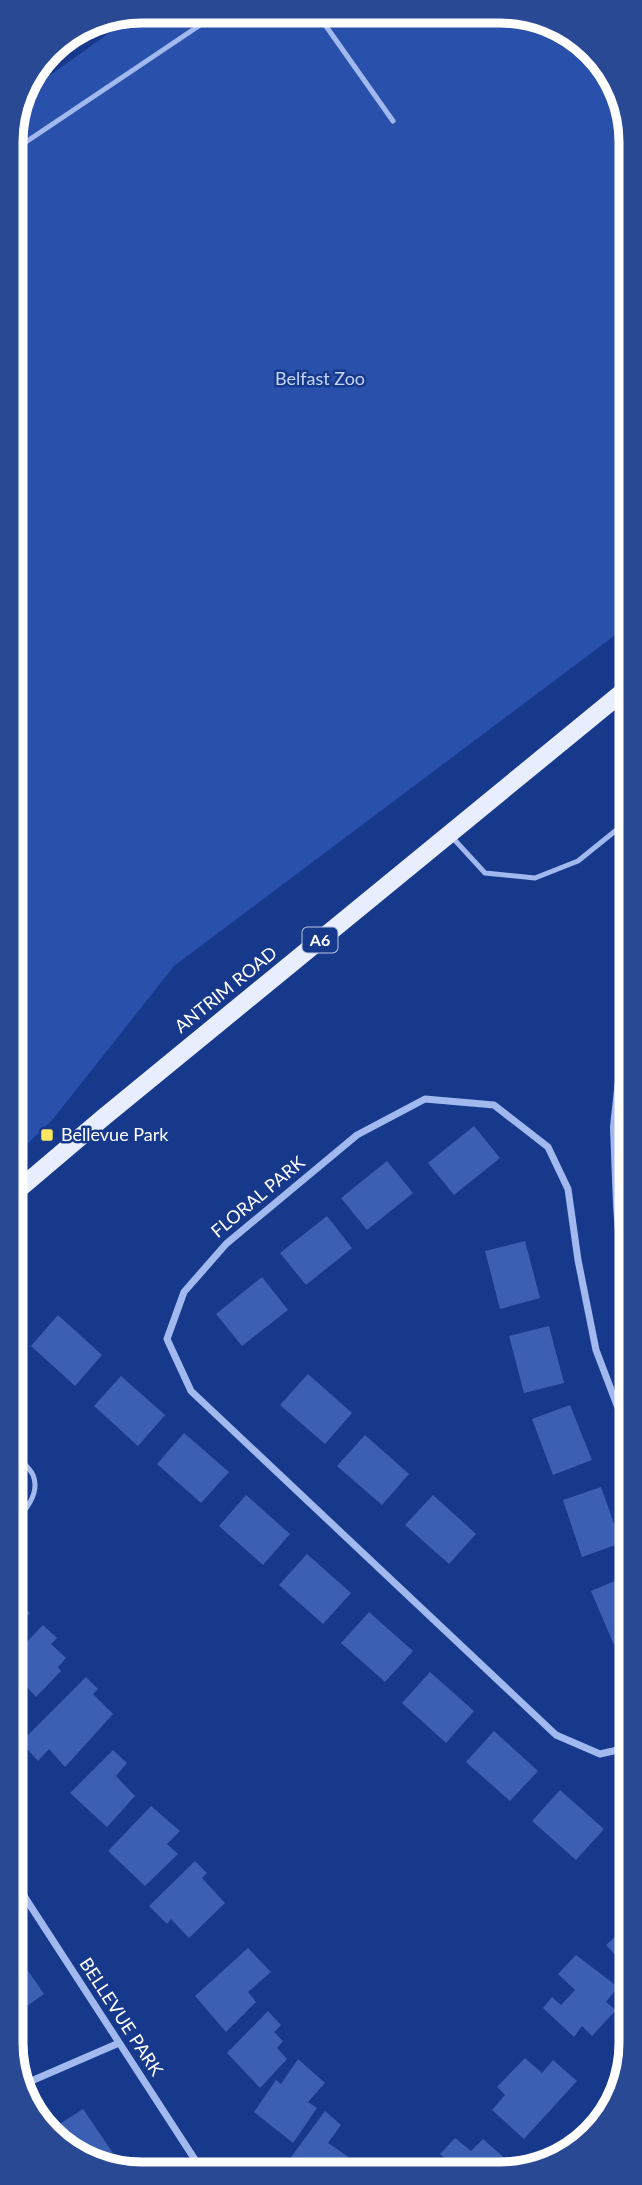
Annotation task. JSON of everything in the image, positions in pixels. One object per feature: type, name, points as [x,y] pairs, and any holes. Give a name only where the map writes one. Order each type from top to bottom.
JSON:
[{"type":"main road","name":"ANTRIM ROAD","points":[[23,1186],[619,697]]},
{"type":"street","name":"FLORAL PARK","points":[[619,1410],[596,1350],[578,1261],[568,1189],[548,1147],[494,1105],[425,1099],[357,1135],[226,1244],[184,1292],[167,1339],[191,1391],[556,1735],[600,1754],[619,1750]]},
{"type":"street","points":[[619,1103],[616,1127],[619,1205]]},
{"type":"street","name":"BELLEVUE PARK","points":[[23,1894],[196,2162]]},
{"type":"street","points":[[29,2082],[119,2043]]},
{"type":"lane","points":[[23,144],[203,23]]},
{"type":"lane","points":[[324,23],[393,121]]},
{"type":"lane","points":[[450,834],[485,873],[535,877],[578,861],[619,828]]},
{"type":"lane","points":[[23,1464],[33,1476],[35,1494],[23,1514]]},
{"type":"green space","name":"Belfast Zoo","points":[[142,23],[500,23],[538,29],[573,47],[595,69],[607,89],[617,119],[619,142],[619,632],[174,966],[53,1119],[23,1148],[23,134],[32,96],[39,83],[121,25]]},
{"type":"building","points":[[474,1126],[500,1158],[454,1195],[428,1163]]},
{"type":"building","points":[[387,1161],[413,1193],[367,1230],[341,1198]]},
{"type":"building","points":[[327,1216],[352,1248],[306,1285],[280,1253]]},
{"type":"building","points":[[525,1241],[540,1298],[500,1309],[485,1251]]},
{"type":"building","points":[[262,1277],[288,1310],[242,1346],[216,1314]]},
{"type":"building","points":[[58,1315],[102,1355],[75,1386],[31,1346]]},
{"type":"building","points":[[549,1326],[564,1383],[524,1393],[509,1336]]},
{"type":"building","points":[[308,1374],[352,1413],[325,1444],[280,1405]]},
{"type":"building","points":[[121,1376],[165,1415],[138,1446],[94,1406]]},
{"type":"building","points":[[570,1405],[592,1460],[553,1475],[532,1419]]},
{"type":"building","points":[[184,1433],[229,1472],[201,1503],[157,1464]]},
{"type":"building","points":[[365,1435],[409,1474],[382,1505],[337,1466]]},
{"type":"building","points":[[601,1487],[619,1544],[582,1557],[563,1500]]},
{"type":"building","points":[[246,1495],[290,1534],[263,1565],[219,1526]]},
{"type":"building","points":[[433,1495],[476,1534],[449,1564],[405,1525]]},
{"type":"building","points":[[307,1554],[351,1593],[323,1624],[279,1585]]},
{"type":"building","points":[[619,1579],[619,1643],[614,1645],[591,1591]]},
{"type":"building","points":[[23,1606],[30,1613],[23,1620]]},
{"type":"building","points":[[369,1612],[413,1651],[385,1682],[341,1643]]},
{"type":"building","points":[[43,1625],[57,1638],[51,1644],[66,1658],[58,1667],[61,1671],[36,1697],[26,1686],[23,1689],[23,1646]]},
{"type":"building","points":[[430,1672],[474,1711],[446,1743],[402,1703]]},
{"type":"building","points":[[86,1677],[98,1689],[93,1694],[113,1714],[65,1767],[49,1749],[38,1761],[23,1744],[23,1740]]},
{"type":"building","points":[[494,1731],[538,1771],[510,1801],[466,1762]]},
{"type":"building","points":[[113,1750],[127,1763],[116,1776],[135,1796],[107,1827],[70,1793]]},
{"type":"building","points":[[560,1790],[604,1829],[576,1860],[532,1821]]},
{"type":"building","points":[[151,1806],[180,1831],[167,1844],[178,1854],[145,1886],[108,1851]]},
{"type":"building","points":[[195,1861],[207,1873],[202,1878],[225,1903],[189,1938],[171,1919],[167,1924],[149,1906]]},
{"type":"building","points":[[616,1936],[619,1939],[619,1959],[606,1945]]},
{"type":"building","points":[[248,1948],[271,1972],[248,1992],[256,2002],[226,2032],[195,1996]]},
{"type":"building","points":[[576,1955],[618,1987],[606,2002],[616,2010],[592,2036],[582,2026],[574,2037],[543,2008],[552,1997],[561,2005],[575,1990],[558,1974]]},
{"type":"building","points":[[23,1964],[44,1994],[23,2009]]},
{"type":"building","points":[[268,2011],[281,2025],[274,2032],[283,2041],[277,2048],[287,2059],[260,2088],[227,2053]]},
{"type":"building","points":[[525,2058],[542,2073],[553,2060],[577,2081],[524,2139],[492,2110],[505,2095],[497,2087]]},
{"type":"building","points":[[298,2059],[325,2083],[308,2102],[317,2108],[293,2143],[254,2112],[276,2080],[281,2084]]},
{"type":"building","points":[[83,2109],[113,2153],[107,2157],[89,2150],[69,2138],[57,2126]]},
{"type":"building","points":[[325,2111],[341,2125],[328,2143],[350,2158],[347,2162],[287,2162]]},
{"type":"building","points":[[455,2138],[471,2151],[483,2139],[508,2161],[449,2162],[440,2154]]},
{"type":"place","name":"Bellevue Park","points":[[47,1135]]}]
